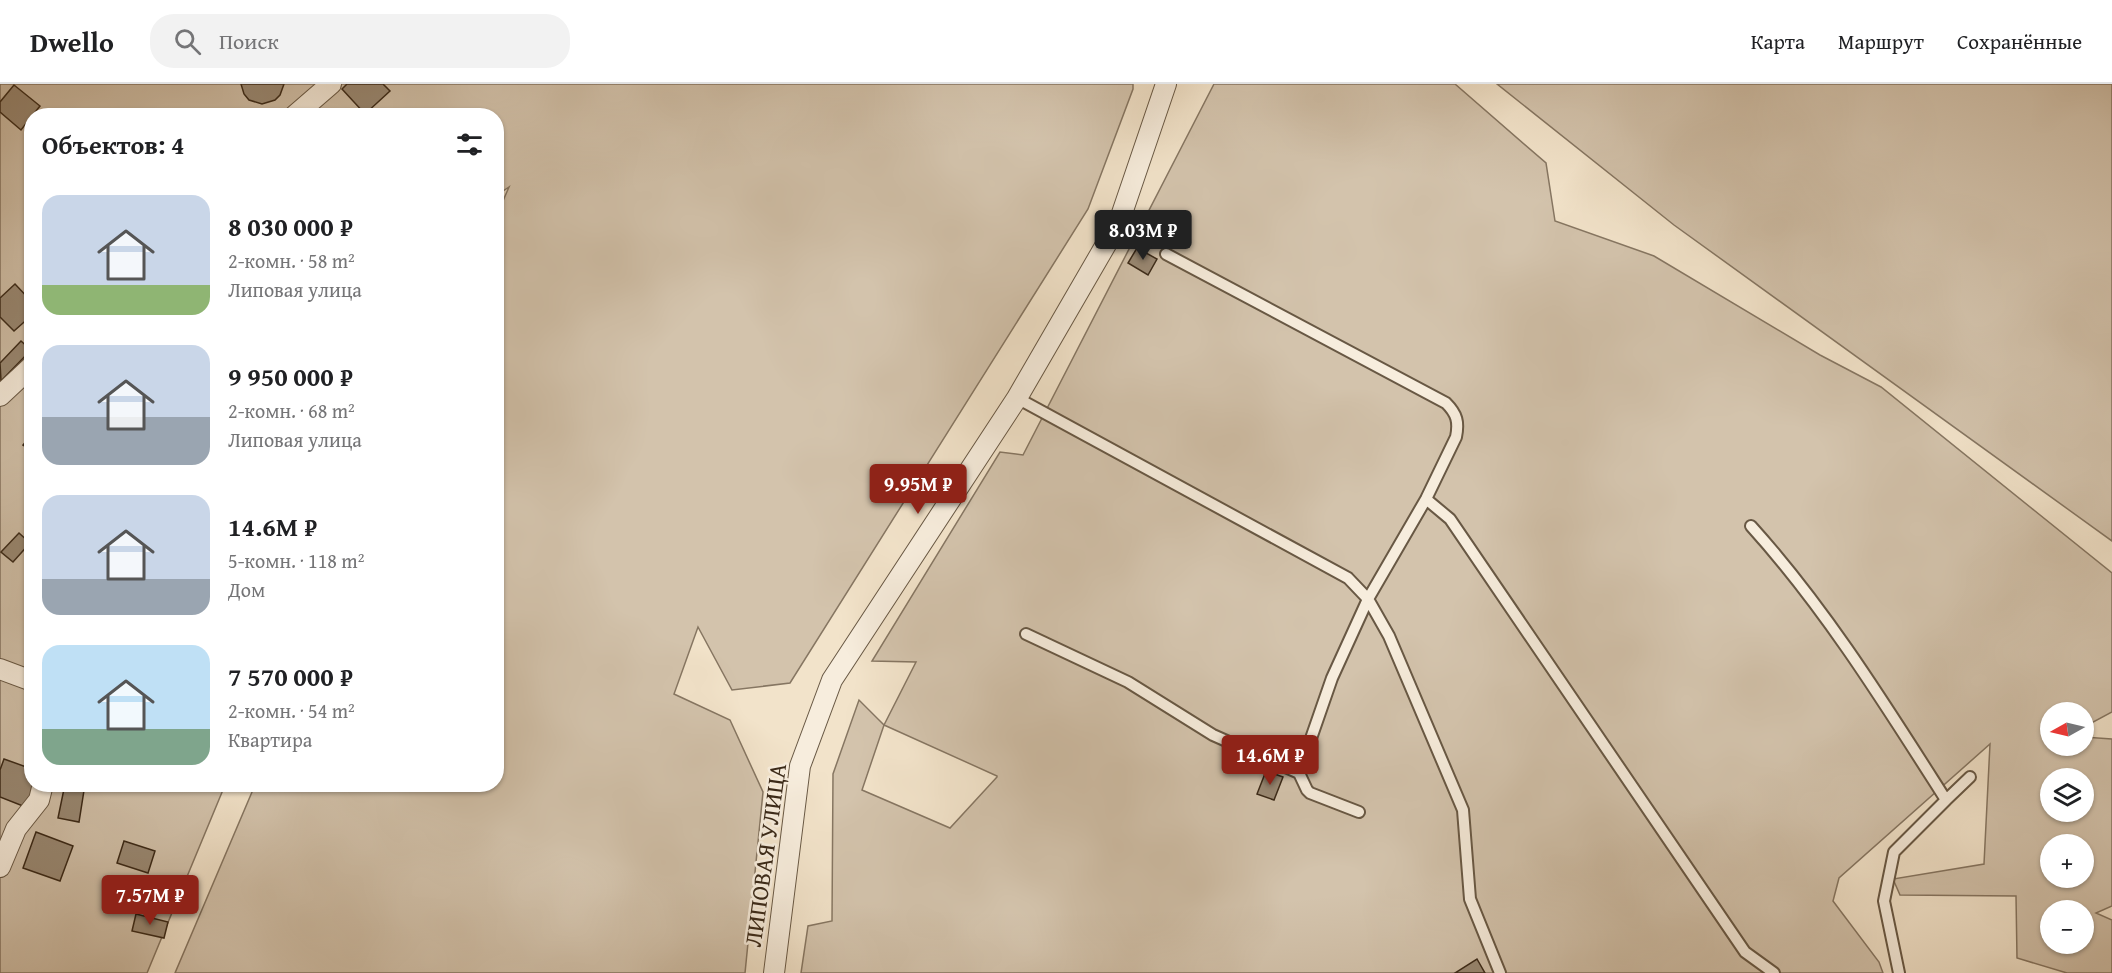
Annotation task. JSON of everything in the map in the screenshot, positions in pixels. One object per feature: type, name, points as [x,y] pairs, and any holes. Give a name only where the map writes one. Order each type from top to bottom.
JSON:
[{"type":"street","points":[[303,108],[331,84]]},
{"type":"street","name":"ЛИПОВАЯ УЛИЦА","points":[[774,973],[800,766],[832,680],[1017,398],[1119,222],[1166,84]]},
{"type":"street","points":[[0,396],[24,374]]},
{"type":"street","points":[[0,669],[24,678]]},
{"type":"street","points":[[0,867],[16,829],[39,800],[41,792]]},
{"type":"lane","points":[[1166,254],[1446,403],[1455,412],[1459,426],[1426,499],[1368,599],[1332,678],[1299,773]]},
{"type":"lane","points":[[1017,398],[1348,578],[1368,599],[1389,636],[1463,810],[1470,900],[1500,972]]},
{"type":"lane","points":[[1426,499],[1450,519],[1745,952],[1774,973]]},
{"type":"lane","points":[[1750,526],[1783,563],[1865,675],[1946,800]]},
{"type":"lane","points":[[1026,634],[1128,682],[1213,735],[1299,773],[1311,794],[1359,812]]},
{"type":"lane","points":[[1899,973],[1884,901],[1894,852],[1970,777]]},
{"type":"shaded area","points":[[0,84],[1133,84],[1088,209],[790,683],[732,690],[698,627],[674,694],[730,720],[763,792],[745,973],[175,973],[252,792],[504,792],[504,199],[509,187],[504,190],[504,108],[24,108],[24,792],[222,792],[147,973],[0,973]]},
{"type":"shaded area","points":[[1214,84],[1455,84],[1546,163],[1555,221],[1654,256],[1820,355],[1881,387],[2112,573],[2112,712],[2094,722],[2094,702],[2040,702],[2040,756],[2094,756],[2094,738],[2112,739],[2112,906],[2096,913],[2112,920],[2112,973],[2067,973],[2017,958],[2016,896],[1900,895],[1893,879],[1984,864],[1990,744],[1839,878],[1833,901],[1879,962],[1883,973],[801,973],[808,926],[832,921],[833,774],[859,700],[884,725],[916,662],[872,661],[1000,452],[1023,455]],"holes":[[[884,725],[997,776],[950,828],[862,790]]]},
{"type":"shaded area","points":[[1497,84],[2112,84],[2112,541],[1674,225]]},
{"type":"building","points":[[241,84],[284,84],[280,95],[275,100],[262,104],[249,100]]},
{"type":"building","points":[[347,84],[383,84],[390,91],[372,108],[359,108],[342,89]]},
{"type":"building","points":[[14,85],[40,106],[24,108],[24,126],[21,130],[0,112],[0,102]]},
{"type":"building","points":[[1137,248],[1157,259],[1148,275],[1128,263]]},
{"type":"building","points":[[15,284],[24,294],[24,322],[14,331],[0,317],[0,298]]},
{"type":"building","points":[[21,341],[24,344],[24,357],[1,381],[0,363]]},
{"type":"building","points":[[19,533],[24,538],[24,550],[13,562],[1,552]]},
{"type":"building","points":[[4,759],[24,766],[24,792],[33,792],[28,808],[0,797],[0,770]]},
{"type":"building","points":[[1266,771],[1283,777],[1274,800],[1257,794]]},
{"type":"building","points":[[63,792],[84,792],[79,822],[58,818]]},
{"type":"building","points":[[36,832],[73,846],[60,881],[23,868]]},
{"type":"building","points":[[124,841],[155,851],[148,873],[117,863]]},
{"type":"building","points":[[136,914],[168,922],[164,938],[132,931]]},
{"type":"building","points":[[1477,959],[1485,973],[1455,973]]}]
